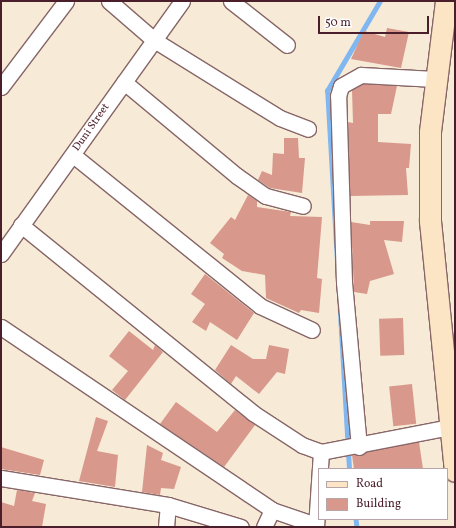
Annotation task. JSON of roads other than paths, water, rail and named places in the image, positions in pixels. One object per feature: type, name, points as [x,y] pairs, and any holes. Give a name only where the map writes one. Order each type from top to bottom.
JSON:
[{"type":"main road","points":[[446,1],[435,79],[430,221],[455,471]]},
{"type":"main road","points":[[455,36],[445,109],[442,190],[444,269],[455,369]]},
{"type":"street","points":[[1,87],[66,1]]},
{"type":"street","points":[[109,1],[154,40],[280,118],[308,129]]},
{"type":"street","name":"Duni Street","points":[[1,254],[182,1]]},
{"type":"street","points":[[231,1],[287,45]]},
{"type":"street","points":[[359,447],[344,282],[338,96],[341,86],[361,75],[435,79]]},
{"type":"street","points":[[124,82],[237,176],[266,196],[303,206]]},
{"type":"street","points":[[73,155],[260,306],[312,330]]},
{"type":"street","points":[[21,225],[254,413],[302,445],[321,452],[359,447],[450,426]]},
{"type":"street","points":[[1,327],[272,510],[316,526],[318,496]]},
{"type":"street","points":[[320,468],[321,452]]},
{"type":"street","points":[[1,478],[168,505],[241,527]]},
{"type":"street","points":[[166,527],[168,505]]},
{"type":"street","points":[[264,527],[272,510]]},
{"type":"waterway","points":[[349,468],[327,91],[380,1]]},
{"type":"waterway","points":[[356,520],[357,527]]}]
